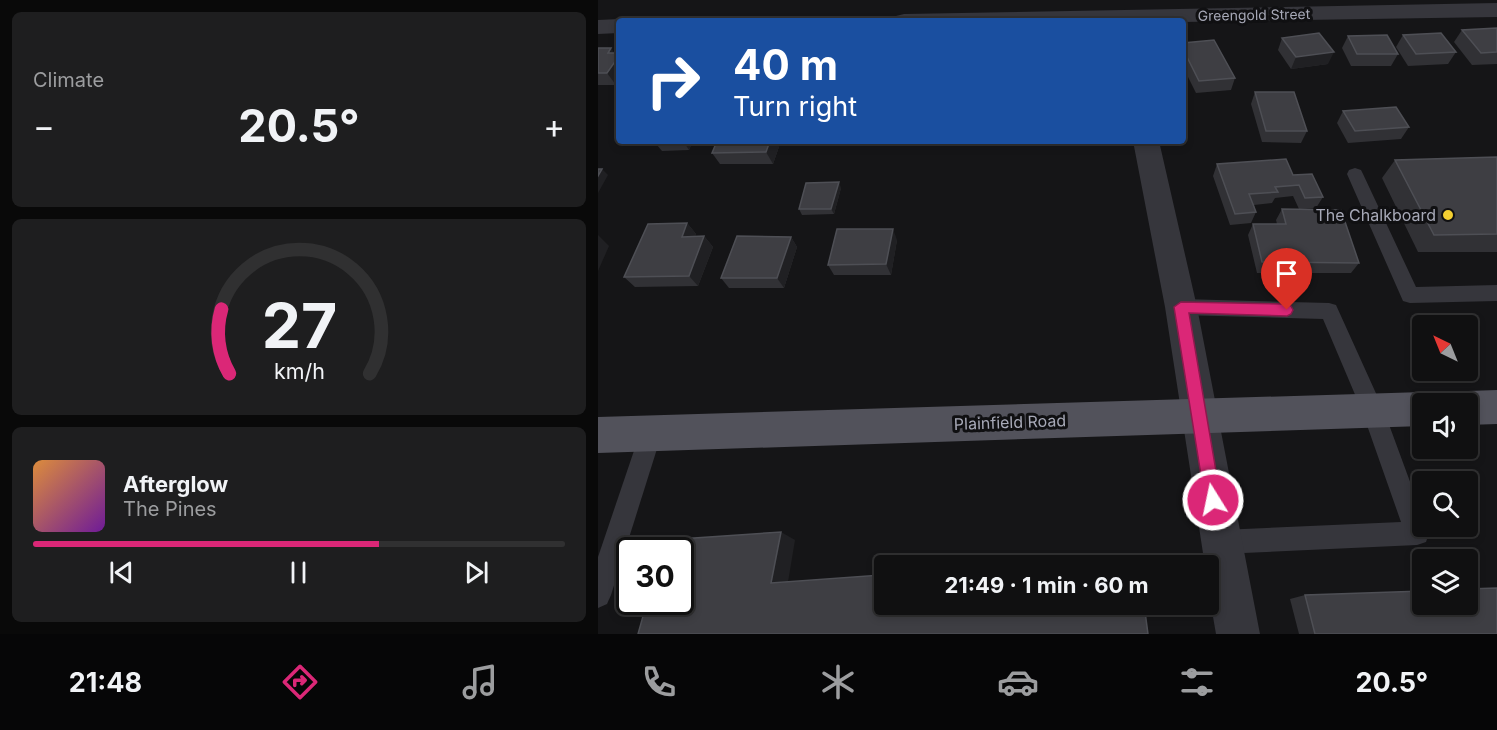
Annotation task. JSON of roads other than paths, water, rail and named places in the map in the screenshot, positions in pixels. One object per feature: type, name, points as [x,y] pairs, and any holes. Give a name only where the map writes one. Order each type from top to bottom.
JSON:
[{"type":"main road","points":[[1478,408],[1496,407]]},
{"type":"main road","name":"Plainfield Road","points":[[598,435],[1412,409]]},
{"type":"street","name":"Greengold Street","points":[[985,18],[1120,13],[1496,10]]},
{"type":"street","points":[[598,27],[616,26]]},
{"type":"street","points":[[1147,144],[1181,307],[1198,416],[1238,634]]},
{"type":"lane","points":[[1355,174],[1410,295],[1496,293]]},
{"type":"lane","points":[[1181,307],[1329,311],[1373,411],[1417,533],[1221,542]]},
{"type":"lane","points":[[598,595],[651,433]]},
{"type":"place","name":"The Chalkboard","points":[[1448,215]]}]
